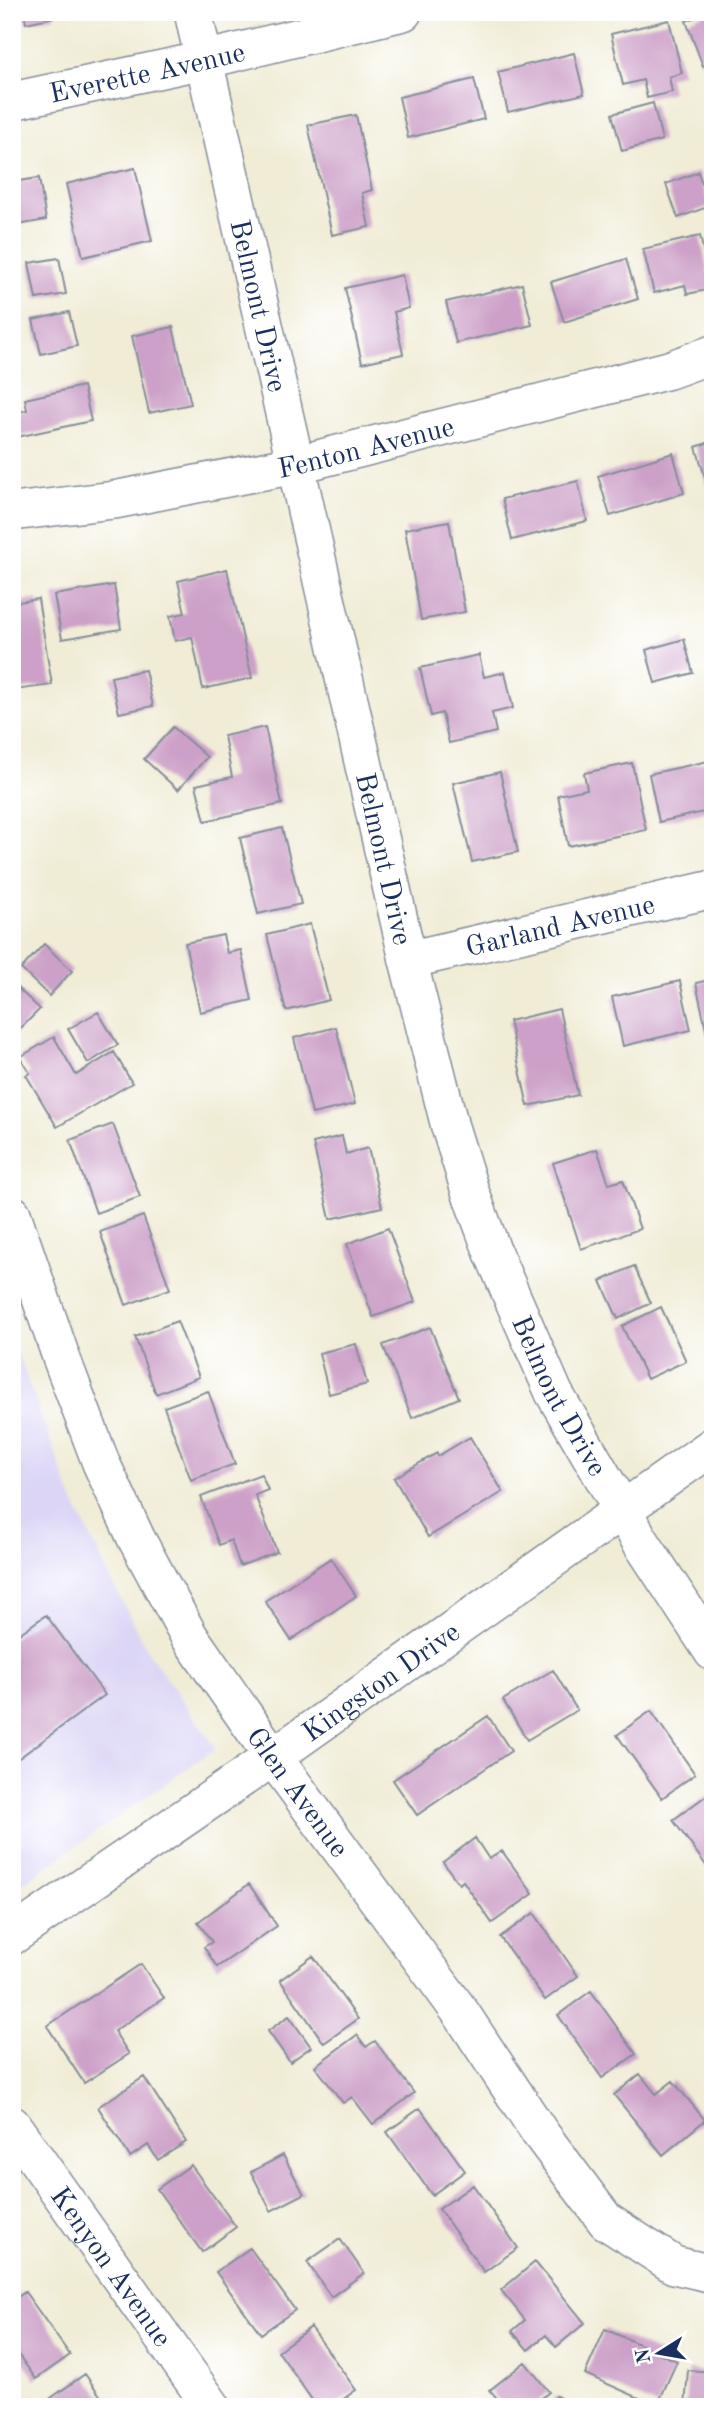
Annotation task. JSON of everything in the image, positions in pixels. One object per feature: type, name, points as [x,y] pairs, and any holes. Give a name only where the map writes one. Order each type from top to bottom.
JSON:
[{"type":"street","name":"Belmont Drive","points":[[193,12],[408,960],[450,1127],[493,1253],[554,1393],[641,1542],[713,1652]]},
{"type":"street","name":"Everette Avenue","points":[[12,100],[204,60],[403,12]]},
{"type":"street","name":"Fenton Avenue","points":[[12,512],[114,500],[295,465],[669,370],[713,354]]},
{"type":"street","name":"Garland Avenue","points":[[408,960],[713,890]]},
{"type":"street","name":"Glen Avenue","points":[[12,1214],[101,1463],[136,1538],[189,1636],[273,1757],[461,2013],[540,2133],[606,2221],[674,2264],[713,2274]]},
{"type":"street","name":"Kingston Drive","points":[[12,1936],[273,1757],[713,1446]]},
{"type":"street","name":"Kenyon Avenue","points":[[12,2125],[212,2407]]},
{"type":"shaded area","points":[[12,1338],[72,1498],[115,1588],[150,1655],[216,1748],[12,1891]]},
{"type":"building","points":[[24,12],[53,12],[54,17],[26,23]]},
{"type":"building","points":[[713,12],[713,62],[703,66],[686,21]]},
{"type":"building","points":[[669,20],[682,73],[669,77],[672,92],[647,98],[643,80],[623,85],[611,34]]},
{"type":"building","points":[[574,53],[584,94],[508,112],[498,72]]},
{"type":"building","points":[[474,79],[484,119],[408,138],[399,97]]},
{"type":"building","points":[[653,103],[662,140],[622,151],[612,114]]},
{"type":"building","points":[[356,115],[372,190],[362,193],[369,227],[332,235],[308,125]]},
{"type":"building","points":[[135,168],[152,241],[83,257],[66,184]]},
{"type":"building","points":[[698,172],[710,206],[678,218],[666,184]]},
{"type":"building","points":[[39,178],[46,220],[12,226],[12,182]]},
{"type":"building","points":[[700,236],[712,289],[687,294],[685,285],[654,293],[643,249]]},
{"type":"building","points":[[59,258],[66,294],[36,299],[29,263]]},
{"type":"building","points":[[626,259],[638,299],[564,322],[551,282]]},
{"type":"building","points":[[402,275],[409,308],[394,312],[403,354],[362,363],[345,288]]},
{"type":"building","points":[[522,284],[532,325],[456,343],[446,302]]},
{"type":"building","points":[[69,312],[77,346],[41,354],[33,320]]},
{"type":"building","points":[[173,327],[191,404],[149,413],[132,336]]},
{"type":"building","points":[[83,386],[91,421],[17,437],[12,414],[27,410],[25,399]]},
{"type":"building","points":[[713,441],[713,485],[708,487],[696,447]]},
{"type":"building","points":[[673,453],[684,493],[610,516],[598,476]]},
{"type":"building","points":[[578,481],[587,521],[512,540],[502,499]]},
{"type":"building","points":[[449,521],[465,612],[421,620],[405,529]]},
{"type":"building","points":[[227,569],[252,678],[203,689],[192,637],[175,641],[170,616],[185,613],[178,581]]},
{"type":"building","points":[[114,585],[121,629],[62,639],[54,595]]},
{"type":"building","points":[[38,599],[52,685],[15,690],[12,669],[12,603]]},
{"type":"building","points":[[684,639],[693,673],[655,683],[646,650]]},
{"type":"building","points":[[479,655],[484,677],[505,672],[513,708],[492,713],[496,732],[449,743],[442,713],[431,716],[420,668]]},
{"type":"building","points":[[145,670],[153,706],[119,713],[111,677]]},
{"type":"building","points":[[173,727],[207,757],[178,790],[144,759]]},
{"type":"building","points":[[265,727],[282,804],[205,821],[196,785],[232,777],[224,736]]},
{"type":"building","points":[[713,760],[713,810],[659,822],[649,774]]},
{"type":"building","points":[[632,763],[646,830],[568,846],[558,795],[587,789],[584,773]]},
{"type":"building","points":[[500,772],[518,852],[472,862],[453,783]]},
{"type":"building","points":[[282,828],[301,904],[258,914],[240,838]]},
{"type":"building","points":[[310,924],[329,1000],[286,1011],[267,935]]},
{"type":"building","points":[[223,935],[227,953],[241,950],[252,1000],[200,1012],[185,943]]},
{"type":"building","points":[[44,944],[72,971],[49,996],[21,969]]},
{"type":"building","points":[[713,979],[713,1033],[707,1034],[696,983]]},
{"type":"building","points":[[680,981],[691,1030],[623,1046],[612,997]]},
{"type":"building","points":[[12,983],[40,1009],[12,1037]]},
{"type":"building","points":[[559,1009],[578,1095],[528,1106],[509,1021]]},
{"type":"building","points":[[98,1012],[118,1045],[88,1063],[68,1029]]},
{"type":"building","points":[[336,1027],[355,1104],[312,1114],[294,1038]]},
{"type":"building","points":[[54,1037],[76,1075],[114,1052],[132,1083],[57,1127],[26,1075],[30,1073],[20,1057]]},
{"type":"building","points":[[113,1124],[140,1197],[96,1213],[70,1140]]},
{"type":"building","points":[[342,1136],[346,1154],[368,1148],[382,1207],[330,1219],[313,1143]]},
{"type":"building","points":[[597,1149],[609,1184],[623,1180],[640,1229],[581,1249],[553,1163]]},
{"type":"building","points":[[143,1216],[170,1289],[126,1305],[100,1232]]},
{"type":"building","points":[[388,1228],[415,1302],[373,1317],[347,1244]]},
{"type":"building","points":[[634,1266],[651,1303],[618,1319],[601,1281]]},
{"type":"building","points":[[661,1307],[686,1361],[647,1379],[622,1326]]},
{"type":"building","points":[[177,1321],[199,1377],[156,1394],[135,1337]]},
{"type":"building","points":[[430,1327],[459,1398],[412,1418],[383,1345]]},
{"type":"building","points":[[356,1344],[367,1384],[329,1394],[319,1353]]},
{"type":"building","points":[[208,1391],[235,1464],[191,1480],[164,1407]]},
{"type":"building","points":[[470,1437],[503,1492],[428,1537],[394,1478]]},
{"type":"building","points":[[261,1474],[268,1490],[255,1495],[277,1552],[240,1566],[231,1540],[219,1545],[201,1497]]},
{"type":"building","points":[[331,1558],[356,1596],[291,1640],[265,1601]]},
{"type":"building","points":[[46,1615],[105,1695],[12,1763],[12,1639]]},
{"type":"building","points":[[553,1670],[577,1710],[527,1740],[503,1700]]},
{"type":"building","points":[[651,1711],[695,1774],[662,1798],[617,1735]]},
{"type":"building","points":[[488,1716],[511,1751],[417,1815],[393,1780]]},
{"type":"building","points":[[707,1795],[713,1803],[713,1875],[673,1820]]},
{"type":"building","points":[[475,1838],[489,1859],[502,1851],[533,1894],[492,1923],[463,1881],[459,1884],[443,1862]]},
{"type":"building","points":[[249,1884],[277,1926],[217,1967],[204,1947],[212,1942],[198,1922]]},
{"type":"building","points":[[534,1913],[578,1976],[545,2000],[500,1937]]},
{"type":"building","points":[[313,1956],[358,2019],[324,2043],[280,1980]]},
{"type":"building","points":[[141,1964],[164,1998],[114,2031],[129,2054],[84,2083],[47,2026]]},
{"type":"building","points":[[591,1991],[636,2054],[602,2078],[558,2015]]},
{"type":"building","points":[[289,2016],[311,2047],[290,2062],[268,2031]]},
{"type":"building","points":[[357,2035],[366,2047],[375,2041],[414,2093],[373,2124],[352,2097],[343,2103],[315,2066]]},
{"type":"building","points":[[640,2074],[656,2094],[673,2081],[705,2120],[663,2155],[614,2095]]},
{"type":"building","points":[[144,2077],[186,2142],[158,2160],[148,2145],[130,2157],[98,2107]]},
{"type":"building","points":[[420,2108],[465,2171],[432,2195],[387,2132]]},
{"type":"building","points":[[283,2155],[304,2194],[271,2211],[251,2172]]},
{"type":"building","points":[[191,2165],[236,2227],[202,2252],[157,2189]]},
{"type":"building","points":[[473,2185],[518,2248],[484,2272],[439,2209]]},
{"type":"building","points":[[340,2239],[364,2273],[331,2297],[307,2262]]},
{"type":"building","points":[[250,2248],[295,2310],[261,2334],[216,2272]]},
{"type":"building","points":[[535,2262],[585,2323],[556,2347],[546,2335],[528,2350],[512,2331],[525,2320],[501,2290]]},
{"type":"building","points":[[25,2292],[70,2355],[36,2379],[12,2346],[12,2301]]},
{"type":"building","points":[[311,2327],[356,2390],[332,2407],[317,2407],[278,2351]]},
{"type":"building","points":[[605,2329],[677,2361],[657,2406],[585,2374]]},
{"type":"building","points":[[525,2362],[549,2392],[531,2407],[504,2407],[490,2390]]},
{"type":"building","points":[[688,2370],[713,2372],[713,2407],[685,2407]]},
{"type":"building","points":[[85,2374],[108,2407],[57,2407],[51,2398]]},
{"type":"building","points":[[556,2396],[576,2407],[550,2407]]}]
